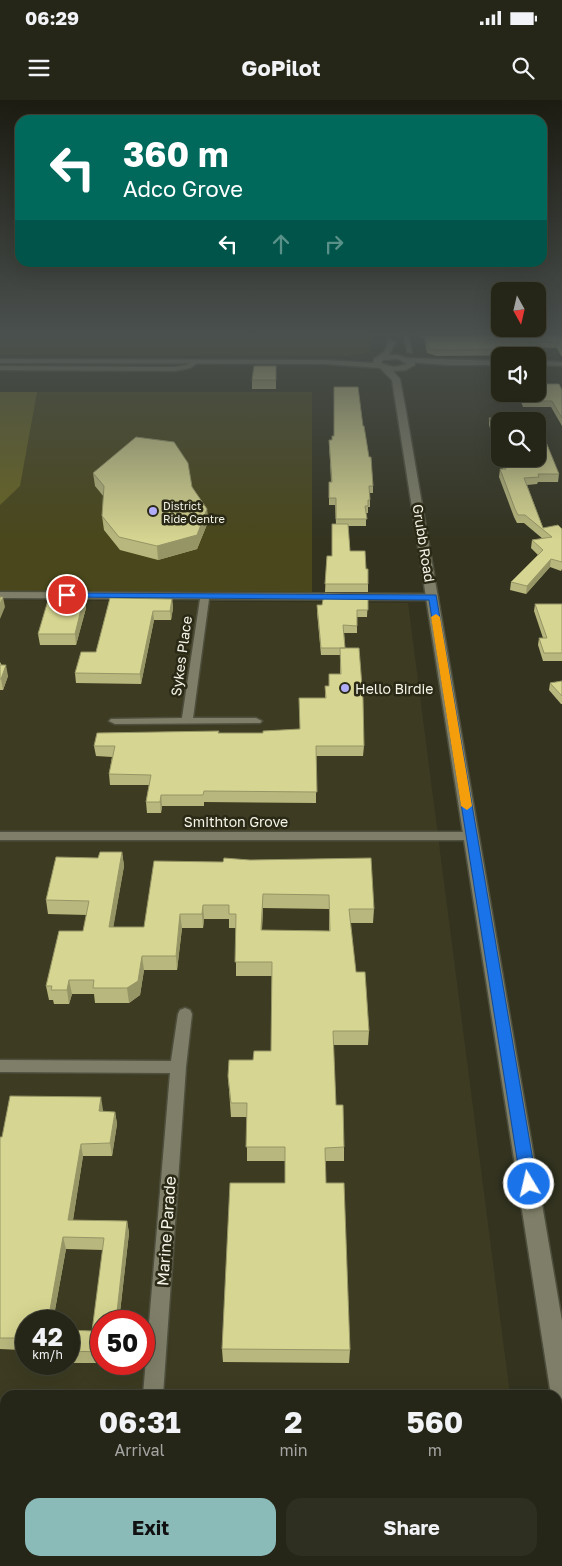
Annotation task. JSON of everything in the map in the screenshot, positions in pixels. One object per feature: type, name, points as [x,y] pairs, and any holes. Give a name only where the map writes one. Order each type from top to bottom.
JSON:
[{"type":"main road","name":"Grubb Road","points":[[400,403],[562,1389]]},
{"type":"street","points":[[0,595],[433,597]]},
{"type":"street","name":"Sykes Place","points":[[187,721],[205,596]]},
{"type":"street","points":[[115,721],[256,720]]},
{"type":"street","name":"Smithton Grove","points":[[0,836],[472,836]]},
{"type":"street","name":"Marine Parade","points":[[153,1390],[178,1067],[185,1014]]},
{"type":"street","points":[[0,1066],[178,1067]]},
{"type":"shaded area","points":[[0,403],[312,403],[312,592],[0,591]]},
{"type":"shaded area","points":[[0,403],[35,403],[20,486],[0,505]]},
{"type":"shaded area","points":[[0,600],[408,603],[509,1390],[0,1390]]},
{"type":"building","points":[[334,403],[360,403],[369,457],[371,457],[373,486],[369,486],[370,500],[368,500],[368,506],[365,506],[367,519],[336,519],[336,498],[329,498],[329,482],[332,482],[329,440],[332,440],[332,436],[334,436]]},
{"type":"building","points":[[553,403],[562,403],[562,418]]},
{"type":"building","name":"District Ride Centre","points":[[136,437],[174,442],[188,463],[192,487],[207,509],[197,535],[157,546],[119,537],[102,516],[104,486],[93,473]]},
{"type":"building","points":[[546,442],[559,474],[538,474],[539,477],[524,478],[543,528],[558,525],[562,529],[562,562],[551,559],[527,586],[511,582],[543,550],[532,540],[552,537],[525,515],[518,515],[500,469],[506,469],[505,467],[546,467]]},
{"type":"building","points":[[332,524],[348,524],[350,551],[365,551],[368,584],[325,584],[327,556],[332,556]]},
{"type":"building","points":[[324,594],[368,595],[368,610],[357,610],[357,626],[343,625],[345,648],[321,648],[317,605],[322,605]]},
{"type":"building","points":[[49,597],[84,597],[75,634],[38,634]]},
{"type":"building","points":[[110,598],[172,599],[170,611],[153,611],[140,674],[75,673],[81,652],[96,652]]},
{"type":"building","points":[[535,604],[562,604],[562,653],[544,653],[539,638],[547,638]]},
{"type":"building","points":[[340,648],[359,648],[364,746],[316,746],[317,792],[204,791],[203,795],[161,795],[160,802],[146,802],[151,775],[109,774],[115,746],[94,746],[97,733],[219,731],[218,733],[263,733],[263,731],[300,729],[299,698],[326,698],[325,686],[329,686],[329,674],[341,674]]},
{"type":"building","points":[[0,665],[6,665],[1,679],[0,679]]},
{"type":"building","points":[[562,681],[562,696],[550,683]]},
{"type":"building","points":[[100,852],[122,852],[109,927],[144,927],[154,861],[223,862],[224,858],[250,860],[371,858],[374,909],[349,909],[356,972],[365,972],[369,1031],[333,1031],[336,1105],[343,1105],[344,1147],[325,1148],[326,1183],[344,1183],[350,1350],[222,1349],[230,1183],[285,1183],[285,1147],[246,1147],[247,1103],[231,1103],[228,1076],[229,1060],[253,1060],[254,1051],[271,1051],[272,962],[235,962],[236,914],[229,914],[229,905],[203,905],[202,914],[180,914],[176,956],[142,956],[138,981],[127,988],[93,988],[94,980],[69,980],[67,990],[51,990],[52,986],[46,986],[59,931],[83,931],[89,901],[46,900],[56,857],[98,858]],"holes":[[[263,894],[329,895],[330,931],[261,930]]]},
{"type":"building","points":[[10,1096],[101,1097],[99,1111],[115,1112],[110,1143],[81,1144],[68,1220],[127,1221],[117,1310],[95,1310],[104,1238],[63,1237],[50,1310],[15,1310],[15,1338],[0,1338],[0,1137],[2,1137]]},
{"type":"building","points":[[80,1330],[90,1331],[90,1352],[80,1351]]},
{"type":"slow traffic","points":[[436,617],[467,806]]},
{"type":"place","name":"District Ride Centre","points":[[153,511]]},
{"type":"place","name":"Hello Birdie","points":[[345,688]]},
{"type":"route","points":[[67,595],[433,597],[529,1184]]}]
